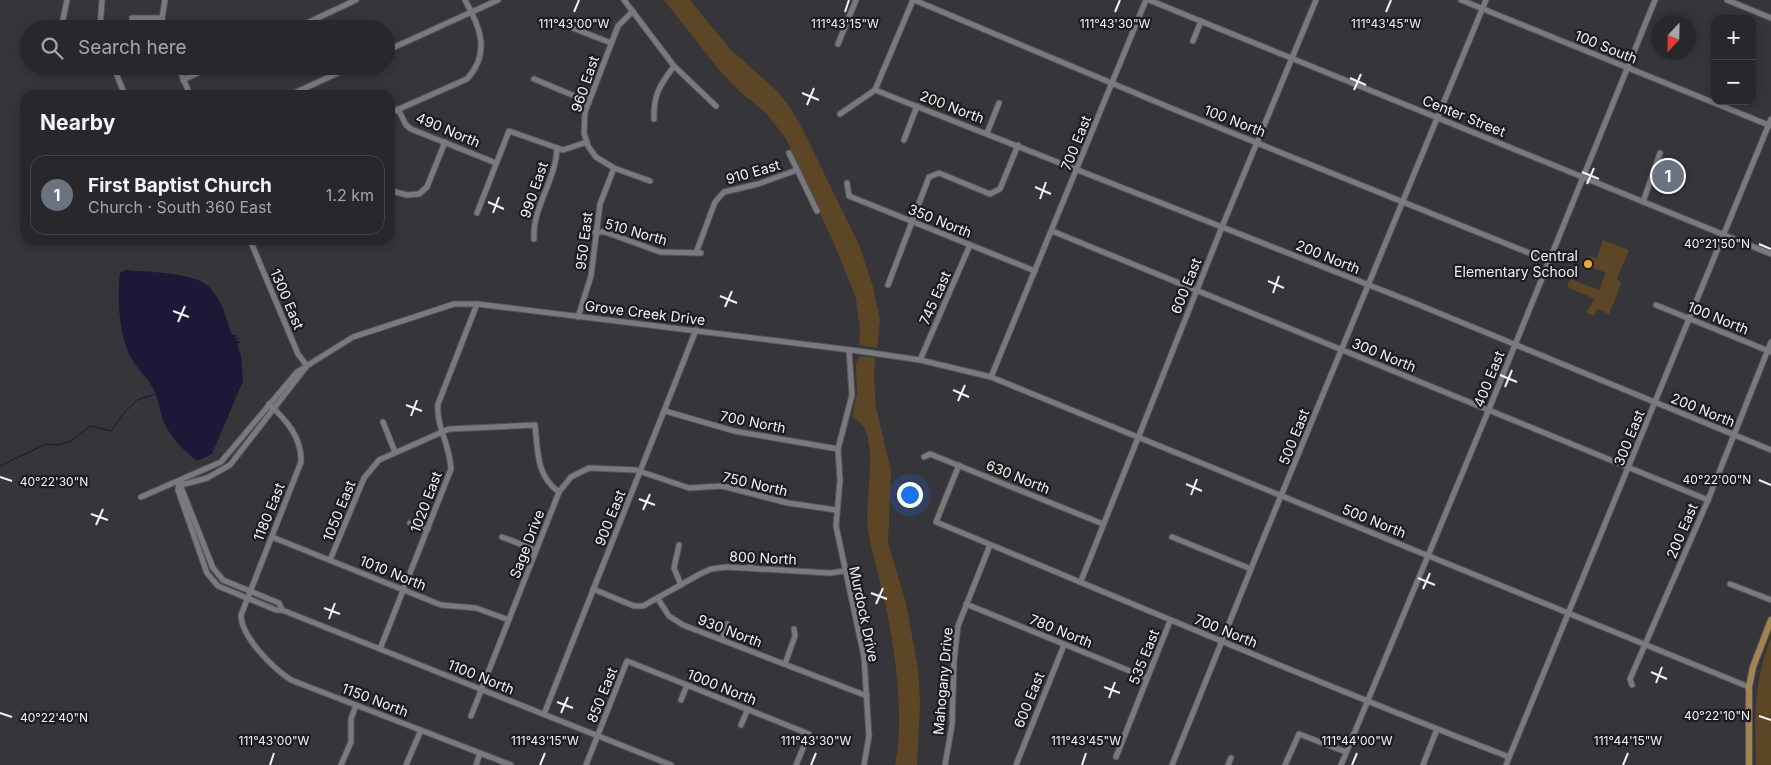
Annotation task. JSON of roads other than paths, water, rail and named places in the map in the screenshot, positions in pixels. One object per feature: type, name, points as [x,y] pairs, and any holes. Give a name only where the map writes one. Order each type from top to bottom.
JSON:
[{"type":"main road","points":[[1748,765],[1749,687],[1771,620]]},
{"type":"street","points":[[63,20],[67,0]]},
{"type":"street","points":[[101,20],[102,0]]},
{"type":"street","points":[[132,18],[162,18],[165,0]]},
{"type":"street","points":[[313,20],[356,0]]},
{"type":"street","points":[[395,110],[467,78],[473,73],[482,50],[482,36],[465,0]]},
{"type":"street","points":[[395,47],[472,14],[498,0]]},
{"type":"street","points":[[624,0],[674,66],[716,106]]},
{"type":"street","points":[[838,44],[856,0]]},
{"type":"street","points":[[840,114],[875,90],[913,0]]},
{"type":"street","name":"100 North","points":[[913,0],[1549,261]]},
{"type":"street","points":[[930,7],[933,0]]},
{"type":"street","name":"Center Street","points":[[1147,0],[1771,254]]},
{"type":"street","name":"700 East","points":[[991,377],[1147,0]]},
{"type":"street","name":"600 East","points":[[1081,581],[1137,436],[1316,0]]},
{"type":"street","name":"100 South","points":[[1460,0],[1770,126]]},
{"type":"street","name":"500 East","points":[[1172,765],[1486,0]]},
{"type":"street","name":"400 East","points":[[1341,765],[1489,410],[1655,0]]},
{"type":"street","points":[[1727,0],[1771,18]]},
{"type":"street","name":"960 East","points":[[587,142],[584,133],[584,120],[589,102],[618,26],[634,11]]},
{"type":"street","points":[[555,21],[611,44]]},
{"type":"street","points":[[1193,41],[1201,21]]},
{"type":"street","points":[[654,119],[656,93],[674,66]]},
{"type":"street","points":[[117,75],[123,90]]},
{"type":"street","points":[[181,75],[188,90]]},
{"type":"street","points":[[183,80],[193,75]]},
{"type":"street","points":[[301,90],[333,75]]},
{"type":"street","points":[[534,79],[589,102]]},
{"type":"street","name":"200 North","points":[[875,90],[1018,145],[1771,450]]},
{"type":"street","points":[[988,133],[999,103]]},
{"type":"street","points":[[904,140],[917,106]]},
{"type":"street","name":"490 North","points":[[398,109],[406,125],[411,129],[496,163]]},
{"type":"street","name":"300 East","points":[[1506,765],[1770,126],[1771,119]]},
{"type":"street","points":[[477,213],[509,131],[557,148],[569,149],[587,142],[596,157],[614,168],[650,181]]},
{"type":"street","points":[[395,192],[407,195],[420,194],[427,187],[445,142]]},
{"type":"street","points":[[888,285],[930,177],[938,174],[990,194],[1000,189],[1018,145]]},
{"type":"street","name":"990 East","points":[[534,239],[533,224],[555,166],[557,148]]},
{"type":"street","points":[[789,153],[817,211]]},
{"type":"street","points":[[1643,202],[1660,153]]},
{"type":"street","name":"950 East","points":[[578,317],[591,276],[600,204],[614,168]]},
{"type":"street","name":"910 East","points":[[698,253],[715,202],[724,192],[758,184],[797,170]]},
{"type":"street","name":"350 North","points":[[848,182],[849,196],[1035,271]]},
{"type":"street","name":"300 North","points":[[1052,231],[1708,500]]},
{"type":"street","name":"510 North","points":[[595,232],[605,232],[668,254],[698,253]]},
{"type":"street","name":"1300 East","points":[[252,245],[298,354],[307,366]]},
{"type":"street","name":"745 East","points":[[920,360],[970,245]]},
{"type":"street","name":"Grove Creek Drive","points":[[141,497],[179,482],[183,478],[202,472],[221,462],[271,406],[297,372],[353,337],[454,304],[477,304],[849,350],[920,360],[991,377]]},
{"type":"street","name":"1020 East","points":[[380,649],[451,469],[450,449],[437,416],[438,404],[477,304]]},
{"type":"street","name":"100 North","points":[[1656,305],[1769,351]]},
{"type":"street","name":"900 East","points":[[544,714],[696,330]]},
{"type":"street","name":"200 East","points":[[1632,685],[1630,679],[1708,500],[1771,342]]},
{"type":"street","name":"Murdock Drive","points":[[849,350],[852,396],[838,449],[840,480],[836,510],[837,537],[862,643],[869,736],[864,765]]},
{"type":"street","name":"500 North","points":[[991,377],[1570,612],[1749,687]]},
{"type":"street","name":"1180 East","points":[[246,635],[241,623],[241,615],[301,462],[301,452],[290,427],[271,406]]},
{"type":"street","name":"700 North","points":[[665,410],[734,432],[838,449]]},
{"type":"street","points":[[383,422],[395,452],[459,427],[535,426],[541,472],[548,484],[559,492]]},
{"type":"street","name":"1050 East","points":[[330,560],[369,470],[379,460],[395,452]]},
{"type":"street","name":"630 North","points":[[924,457],[930,454],[1103,524]]},
{"type":"street","name":"700 North","points":[[959,466],[936,522],[1081,581],[1170,621],[1509,757]]},
{"type":"street","name":"Sage Drive","points":[[471,716],[559,492],[571,478],[589,468],[641,471]]},
{"type":"street","name":"750 North","points":[[641,471],[689,488],[722,486],[788,503],[836,510]]},
{"type":"street","name":"1100 North","points":[[179,482],[184,490],[214,568],[223,580],[279,603],[282,610]]},
{"type":"street","name":"1100 North","points":[[179,482],[178,490],[207,573],[218,586],[671,765]]},
{"type":"street","points":[[410,523],[428,529]]},
{"type":"street","name":"1010 North","points":[[272,536],[441,605],[476,608],[509,620]]},
{"type":"street","points":[[502,536],[536,550]]},
{"type":"street","points":[[1172,537],[1251,569]]},
{"type":"street","points":[[679,545],[674,568],[680,586]]},
{"type":"street","name":"Mahogany Drive","points":[[945,765],[952,725],[954,661],[958,626],[990,545]]},
{"type":"street","points":[[750,568],[751,553]]},
{"type":"street","name":"800 North","points":[[658,599],[711,569],[750,568],[830,573],[844,571]]},
{"type":"street","points":[[1730,584],[1771,600]]},
{"type":"street","points":[[593,589],[634,606],[643,606],[658,599]]},
{"type":"street","name":"930 North","points":[[658,599],[669,616],[677,621],[867,696]]},
{"type":"street","name":"780 North","points":[[966,604],[1147,678]]},
{"type":"street","name":"535 East","points":[[1116,756],[1170,621]]},
{"type":"street","points":[[722,640],[728,624]]},
{"type":"street","points":[[784,664],[795,636],[794,629]]},
{"type":"street","name":"1150 North","points":[[246,635],[281,674],[291,680],[511,765]]},
{"type":"street","name":"600 East","points":[[1016,765],[1064,645]]},
{"type":"street","name":"1000 North","points":[[627,661],[809,734],[796,765]]},
{"type":"street","name":"850 East","points":[[586,765],[627,661]]},
{"type":"street","points":[[682,700],[688,685]]},
{"type":"street","points":[[342,765],[351,742],[351,719],[356,705]]},
{"type":"street","points":[[741,725],[748,709]]},
{"type":"street","points":[[1423,765],[1438,729]]},
{"type":"street","points":[[406,765],[421,730]]},
{"type":"street","points":[[1285,765],[1299,734],[1346,752]]},
{"type":"street","points":[[476,765],[480,753]]},
{"type":"street","points":[[1228,765],[1231,758]]},
{"type":"waterway","points":[[0,466],[46,444],[58,445],[71,441],[90,426],[111,431],[124,413],[137,400],[156,394]]},
{"type":"place","name":"First Baptist Church","points":[[1668,176]]},
{"type":"place","name":"Central Elementary School","points":[[1588,264]]}]
